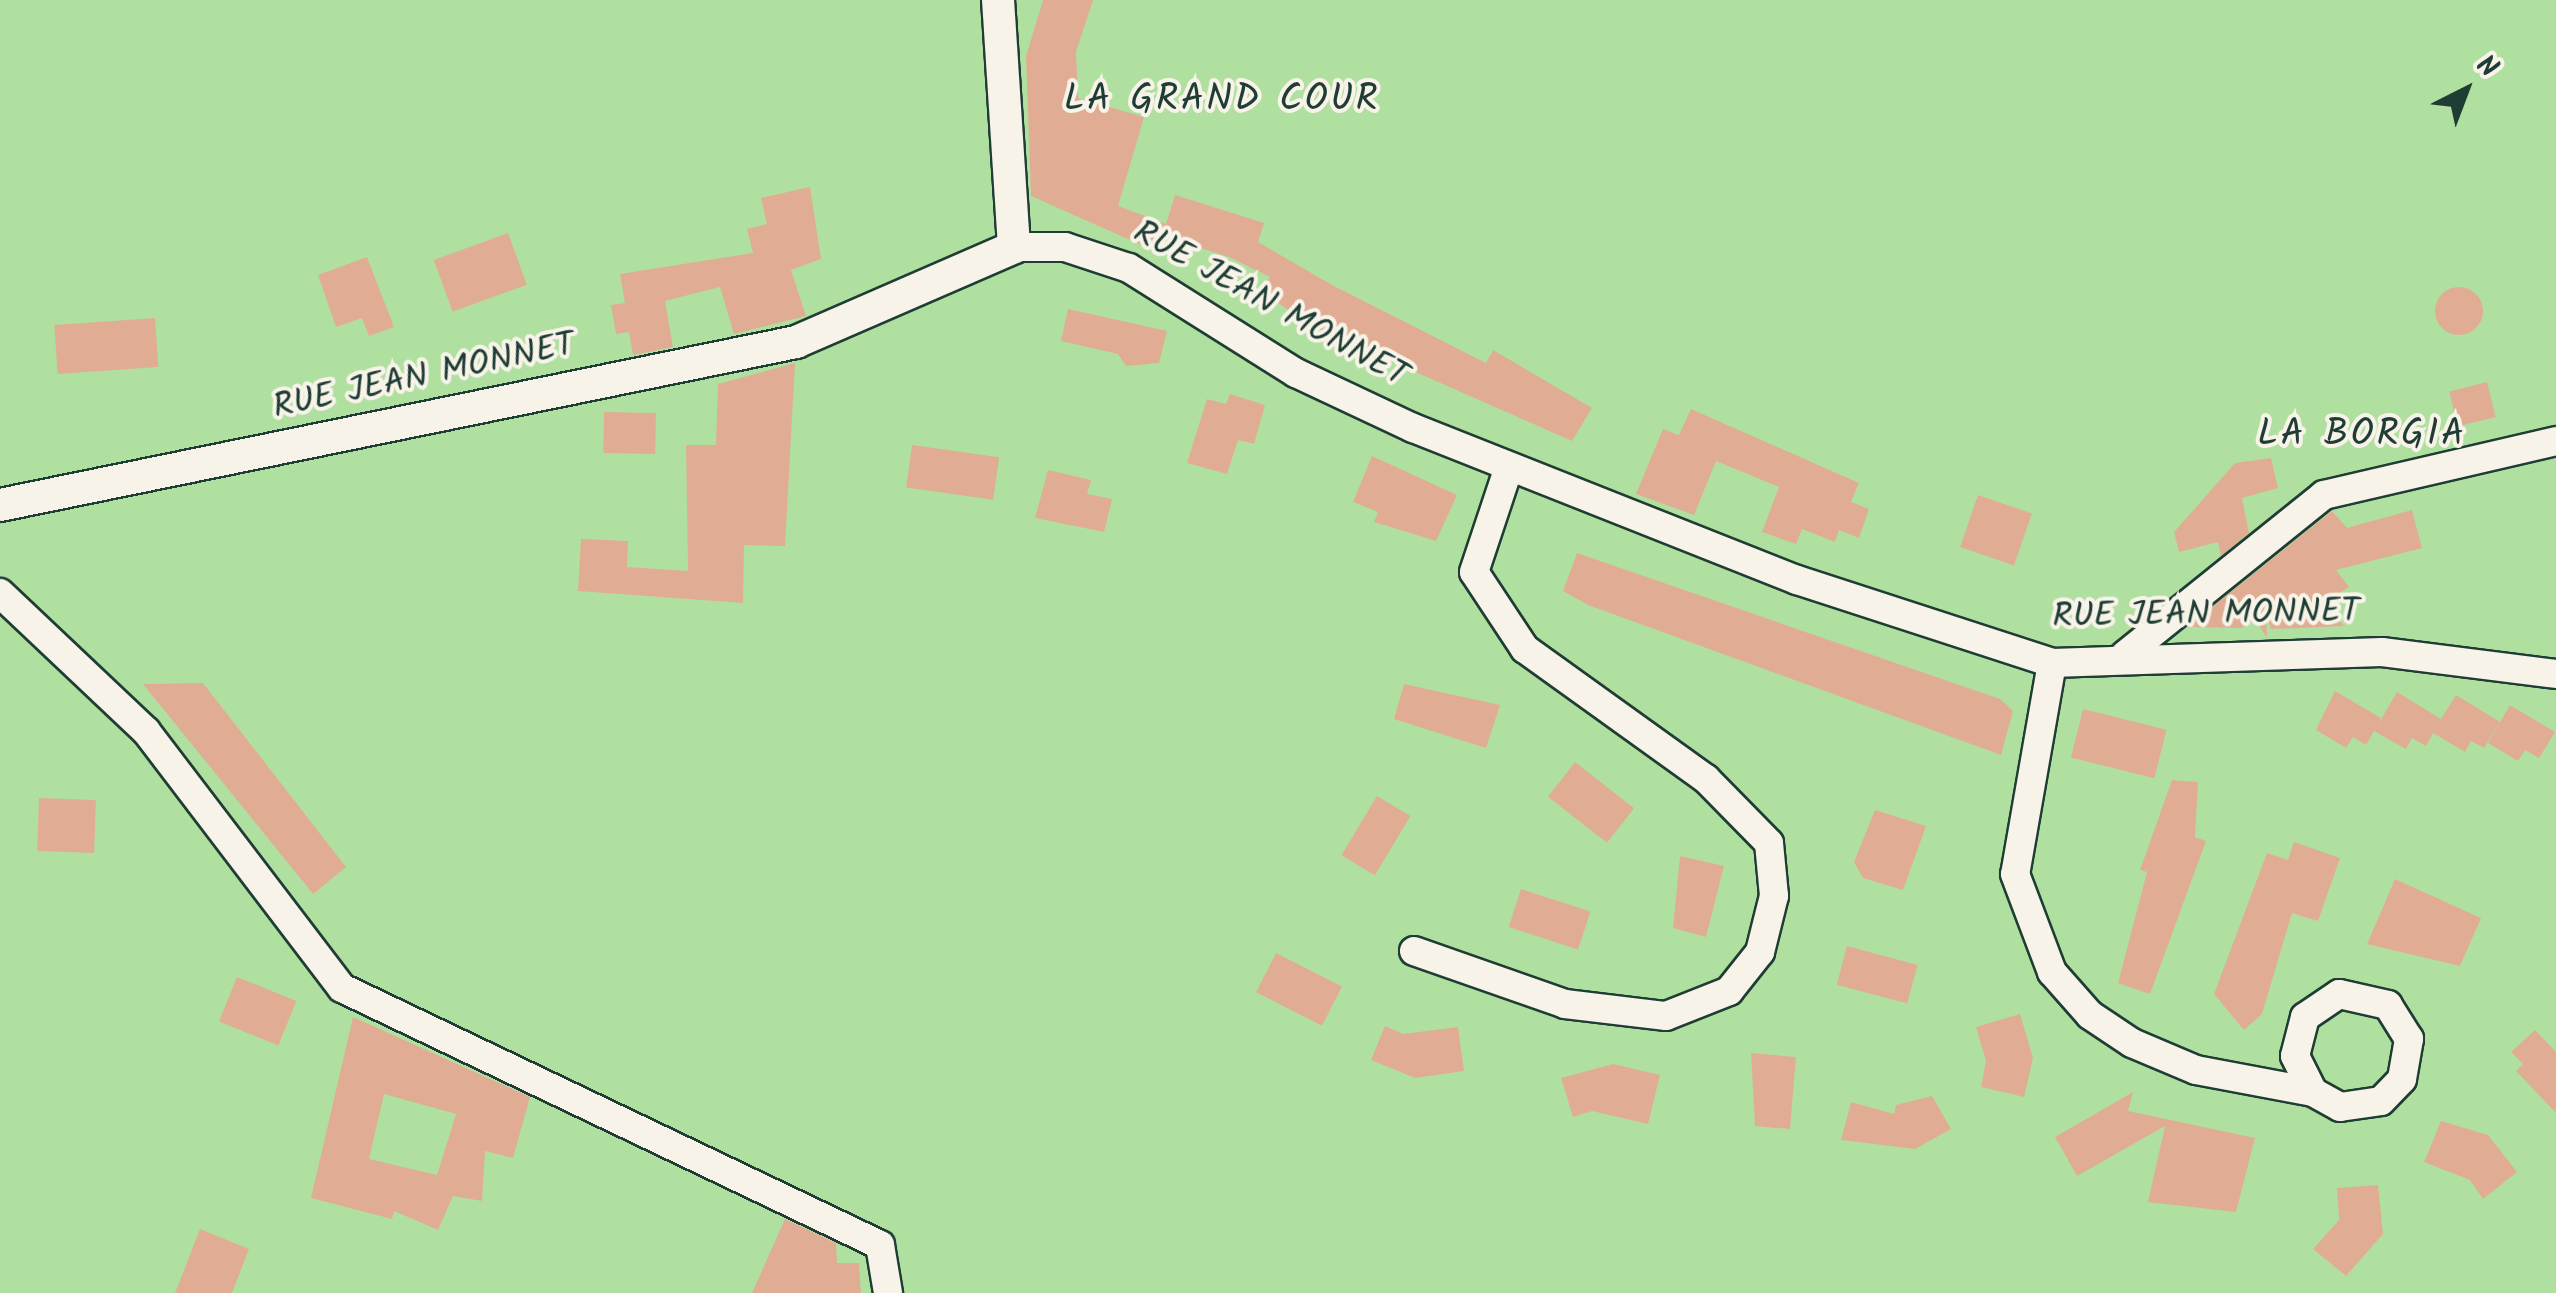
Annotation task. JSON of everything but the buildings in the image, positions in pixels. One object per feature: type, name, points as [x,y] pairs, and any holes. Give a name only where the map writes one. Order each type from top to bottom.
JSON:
[{"type":"street","points":[[998,0],[1014,247]]},
{"type":"street","name":"RUE JEAN MONNET","points":[[0,505],[796,342],[1014,247],[1065,247],[1128,268],[1296,373],[1509,467],[1797,580],[2052,662],[2125,655],[2382,652],[2556,674]]},
{"type":"street","points":[[2125,655],[2324,495],[2556,440]]},
{"type":"street","points":[[1414,951],[1564,1004],[1666,1016],[1729,991],[1760,952],[1774,896],[1770,843],[1706,780],[1525,649],[1474,572],[1509,467]]},
{"type":"street","points":[[0,592],[146,731],[342,988],[880,1246],[888,1293]]},
{"type":"street","points":[[2052,662],[2015,874],[2052,972],[2090,1015],[2132,1043],[2196,1070],[2313,1092],[2354,1108],[2396,1088],[2409,1039],[2388,1004],[2339,994],[2306,1017],[2295,1056],[2313,1092]]},
{"type":"green space","points":[[0,0],[2556,0],[2556,1293],[0,1293]]},
{"type":"district","name":"LA GRAND COUR","points":[[1222,101]]},
{"type":"district","name":"LA BORGIA","points":[[2362,436]]}]
